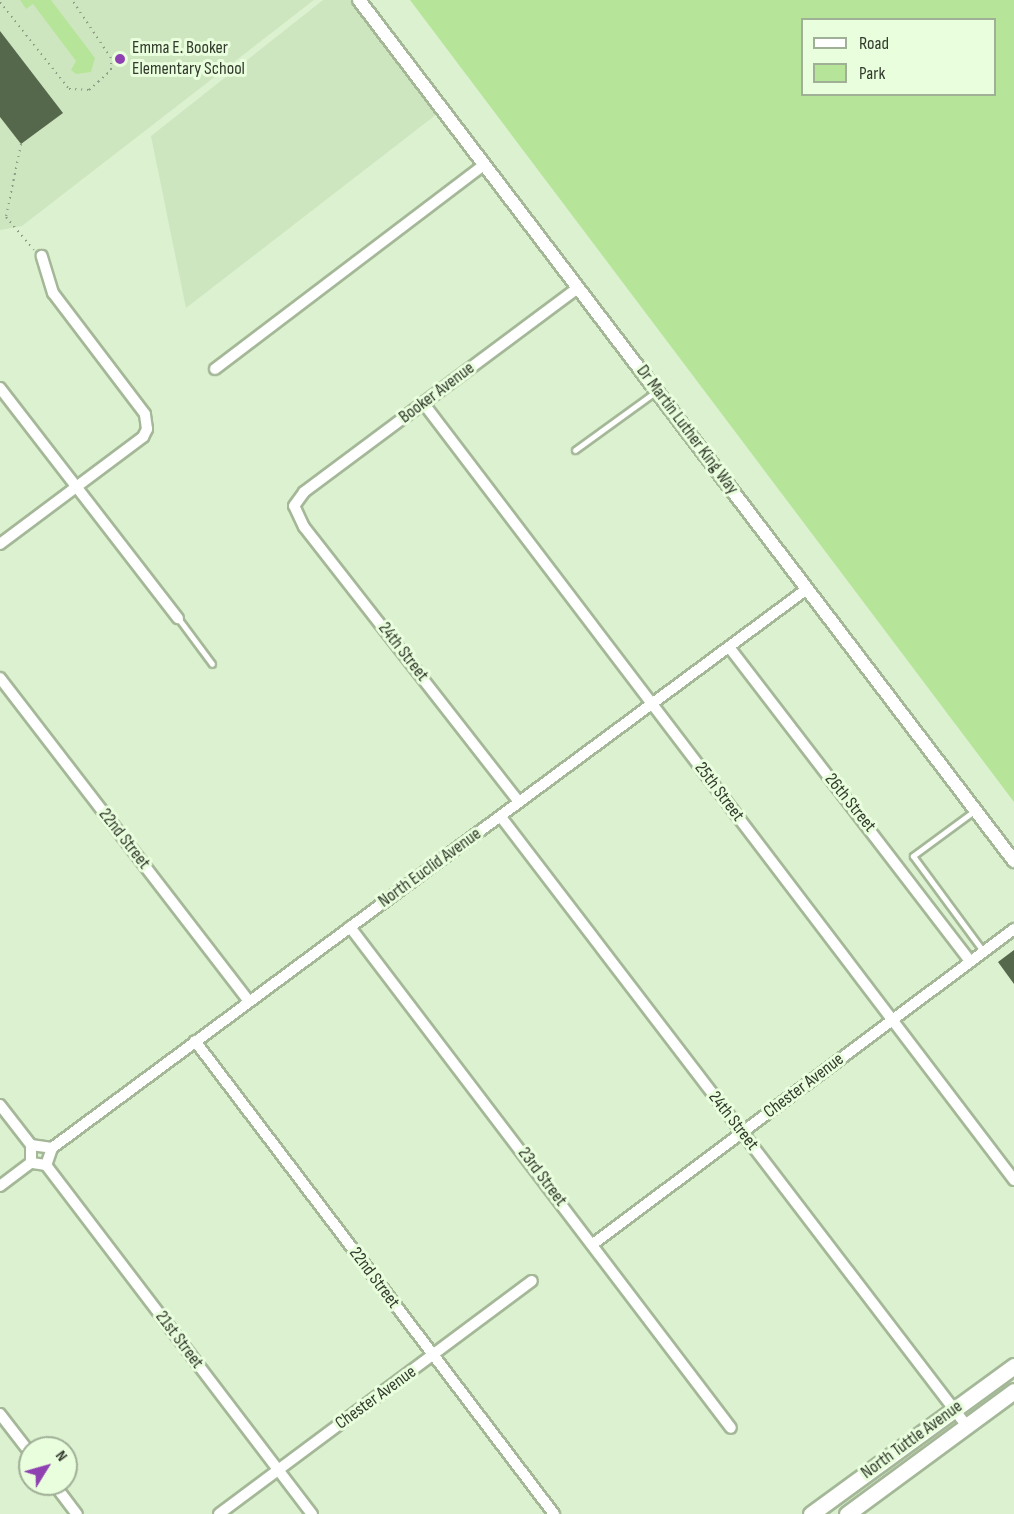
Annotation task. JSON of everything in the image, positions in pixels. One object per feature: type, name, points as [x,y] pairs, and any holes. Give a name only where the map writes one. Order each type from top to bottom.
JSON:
[{"type":"main road","name":"North Tuttle Avenue","points":[[811,1514],[1014,1366]]},
{"type":"main road","name":"North Tuttle Avenue","points":[[847,1514],[1014,1391]]},
{"type":"street","name":"Dr Martin Luther King Way","points":[[359,0],[1014,861]]},
{"type":"street","points":[[215,369],[484,165]]},
{"type":"street","points":[[0,544],[142,437],[147,429],[145,414],[52,294],[42,256]]},
{"type":"street","name":"Booker Avenue","points":[[297,500],[578,288]]},
{"type":"street","points":[[0,388],[178,618]]},
{"type":"street","name":"25th Street","points":[[424,404],[1014,1180]]},
{"type":"street","name":"24th Street","points":[[297,500],[295,513],[304,527],[519,802]]},
{"type":"street","name":"North Euclid Avenue","points":[[52,1148],[248,1000],[501,816],[807,588]]},
{"type":"street","name":"26th Street","points":[[729,647],[970,961]]},
{"type":"street","name":"22nd Street","points":[[0,678],[248,1000]]},
{"type":"street","name":"24th Street","points":[[501,816],[966,1425]]},
{"type":"street","name":"23rd Street","points":[[350,927],[731,1428]]},
{"type":"street","name":"Chester Avenue","points":[[593,1244],[1014,929]]},
{"type":"street","name":"22nd Street","points":[[195,1041],[554,1514]]},
{"type":"street","points":[[0,1105],[31,1145],[31,1163]]},
{"type":"street","points":[[0,1186],[31,1163],[46,1165],[52,1148],[31,1145]]},
{"type":"street","name":"21st Street","points":[[46,1165],[312,1514]]},
{"type":"street","name":"Chester Avenue","points":[[219,1514],[532,1281]]},
{"type":"street","points":[[0,1414],[18,1437]]},
{"type":"street","points":[[63,1496],[77,1514]]},
{"type":"lane","points":[[575,450],[657,391]]},
{"type":"lane","points":[[178,618],[212,664]]},
{"type":"lane","points":[[975,810],[913,856],[983,951]]},
{"type":"path","points":[[0,2],[69,89],[89,90],[111,70],[111,58],[72,0]]},
{"type":"path","points":[[21,144],[6,217],[42,256]]},
{"type":"shaded area","name":"Emma E. Booker Elementary School","points":[[0,0],[314,0],[22,226],[0,230]]},
{"type":"shaded area","points":[[323,0],[350,0],[437,114],[186,308],[151,136]]},
{"type":"green space","points":[[20,0],[51,0],[95,58],[91,72],[76,74],[71,70],[76,61],[33,4],[26,9]]},
{"type":"green space","points":[[410,0],[1014,0],[1014,802]]},
{"type":"building","points":[[0,31],[63,113],[21,144],[0,117]]},
{"type":"building","points":[[1014,950],[1014,984],[998,962]]},
{"type":"place","name":"Emma E. Booker Elementary School","points":[[120,59]]}]
